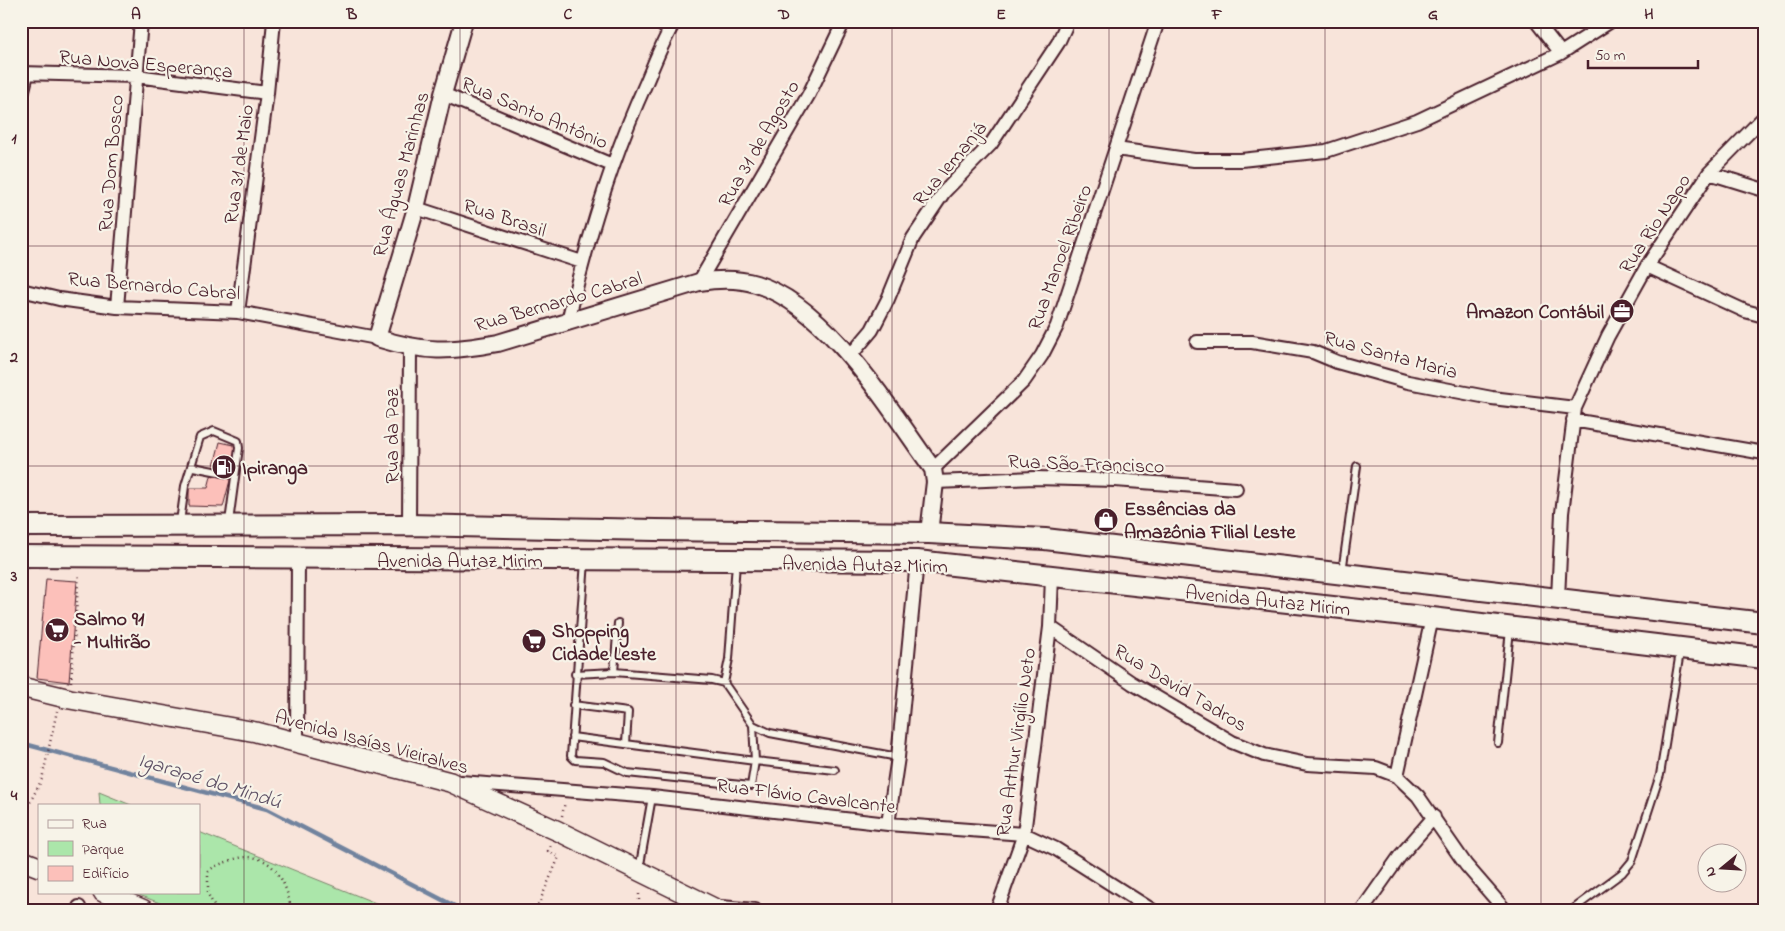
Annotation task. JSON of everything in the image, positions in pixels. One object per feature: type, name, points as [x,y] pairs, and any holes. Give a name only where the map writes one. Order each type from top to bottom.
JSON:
[{"type":"main road","name":"Avenida Autaz Mirim","points":[[21,526],[409,525],[929,533],[1045,540],[1764,623]]},
{"type":"main road","name":"Avenida Autaz Mirim","points":[[21,556],[917,562],[1432,618],[1764,658]]},
{"type":"main road","name":"Avenida Isaías Vieiralves","points":[[21,687],[65,698],[256,732],[450,782],[558,830],[713,908]]},
{"type":"main road","points":[[21,860],[38,867]]},
{"type":"main road","points":[[108,894],[144,910]]},
{"type":"street","name":"Rua Dom Bosco","points":[[117,307],[141,21]]},
{"type":"street","name":"Rua 31 de Maio","points":[[238,312],[267,93],[274,21]]},
{"type":"street","name":"Rua Águas Marinhas","points":[[377,338],[416,208],[443,94],[464,21]]},
{"type":"street","points":[[568,321],[582,262],[612,164],[672,26],[658,21]]},
{"type":"street","name":"Rua 31 de Agosto","points":[[699,282],[809,94],[844,21]]},
{"type":"street","name":"Rua Iemanjá","points":[[850,356],[872,330],[888,299],[913,238],[944,192],[991,144],[1058,43],[1068,21]]},
{"type":"street","name":"Rua Manoel Ribeiro","points":[[934,475],[1024,381],[1042,355],[1057,326],[1158,21]]},
{"type":"street","points":[[1536,21],[1561,53]]},
{"type":"street","points":[[1116,149],[1194,160],[1241,160],[1326,151],[1417,121],[1561,53],[1611,21]]},
{"type":"street","name":"Rua Nova Esperança","points":[[24,74],[136,76],[267,93]]},
{"type":"street","points":[[21,98],[24,74]]},
{"type":"street","name":"Rua Santo Antônio","points":[[443,94],[612,164]]},
{"type":"street","name":"Rua Rio Napo","points":[[1558,598],[1562,514],[1574,414],[1608,336],[1647,266],[1709,172],[1764,117]]},
{"type":"street","points":[[1709,172],[1764,190]]},
{"type":"street","name":"Rua Brasil","points":[[416,208],[582,262]]},
{"type":"street","points":[[1647,266],[1745,311],[1764,316]]},
{"type":"street","name":"Rua Bernardo Cabral","points":[[21,290],[59,299],[117,307],[238,312],[377,338],[410,348],[438,351],[466,349],[498,343],[699,282],[718,279],[756,284],[780,294],[822,327],[850,356],[934,475]]},
{"type":"street","name":"Rua Santa Maria","points":[[1197,342],[1252,342],[1313,352],[1337,362],[1408,382],[1764,453]]},
{"type":"street","name":"Rua da Paz","points":[[409,525],[410,348]]},
{"type":"street","points":[[929,533],[934,475]]},
{"type":"street","name":"Rua São Francisco","points":[[934,475],[1115,480],[1236,490]]},
{"type":"street","points":[[297,743],[298,559]]},
{"type":"street","points":[[888,824],[898,756],[917,562]]},
{"type":"street","name":"Rua Arthur Virgílio Neto","points":[[996,910],[1024,834],[1050,626],[1052,577]]},
{"type":"street","points":[[1397,776],[1432,618]]},
{"type":"street","name":"Rua David Tadros","points":[[1050,626],[1132,683],[1232,742],[1264,755],[1306,764],[1376,768],[1397,776],[1418,796],[1466,865],[1505,910]]},
{"type":"street","name":"Rua Flávio Cavalcante","points":[[450,782],[652,797],[888,824],[1024,834],[1056,849],[1139,906],[1152,910]]},
{"type":"street","points":[[1362,910],[1400,856],[1434,817]]},
{"type":"street","points":[[713,908],[755,910]]},
{"type":"lane","points":[[180,526],[185,486],[193,466],[200,437],[214,431],[238,441],[239,448],[228,526]]},
{"type":"lane","points":[[193,466],[234,475]]},
{"type":"lane","points":[[1342,573],[1356,466]]},
{"type":"lane","points":[[575,674],[614,672],[712,680],[724,683],[753,725],[755,761],[751,786],[627,773],[604,762],[575,760],[571,756],[575,674],[585,560]]},
{"type":"lane","points":[[724,683],[729,659],[736,562]]},
{"type":"lane","points":[[614,672],[618,623]]},
{"type":"lane","points":[[1498,743],[1511,628]]},
{"type":"lane","points":[[1572,910],[1622,874],[1632,861],[1660,774],[1681,648]]},
{"type":"lane","points":[[573,705],[628,712],[626,744]]},
{"type":"lane","points":[[753,725],[770,732],[898,756]]},
{"type":"lane","points":[[572,737],[835,770]]},
{"type":"lane","points":[[639,871],[652,797]]},
{"type":"path","points":[[21,820],[42,780],[51,740],[65,698],[80,557]]},
{"type":"path","points":[[529,910],[530,907],[535,910],[559,857],[548,851],[558,830],[568,791]]},
{"type":"path","points":[[216,910],[208,894],[208,872],[211,868],[238,858],[252,856],[271,867],[285,881],[291,908],[284,910]]},
{"type":"green space","points":[[99,792],[129,804],[100,804]]},
{"type":"green space","points":[[200,832],[393,910],[177,910],[137,894],[200,894]]},
{"type":"building","name":"Ipiranga","points":[[220,442],[239,446],[223,507],[189,506],[189,488],[208,488]]},
{"type":"building","name":"Salmo 91 - Multirão","points":[[46,579],[77,581],[69,682],[37,678]]},
{"type":"waterway","name":"Igarapé do Mindú","points":[[21,743],[267,809],[462,910]]},
{"type":"place","name":"Amazon Contábil","points":[[1622,311]]},
{"type":"place","name":"Ipiranga","points":[[224,467]]},
{"type":"place","name":"Essências da Amazônia Filial Leste","points":[[1106,520]]},
{"type":"place","name":"Salmo 91 - Multirão","points":[[57,630]]},
{"type":"place","name":"Shopping Cidade Leste","points":[[534,641]]}]
